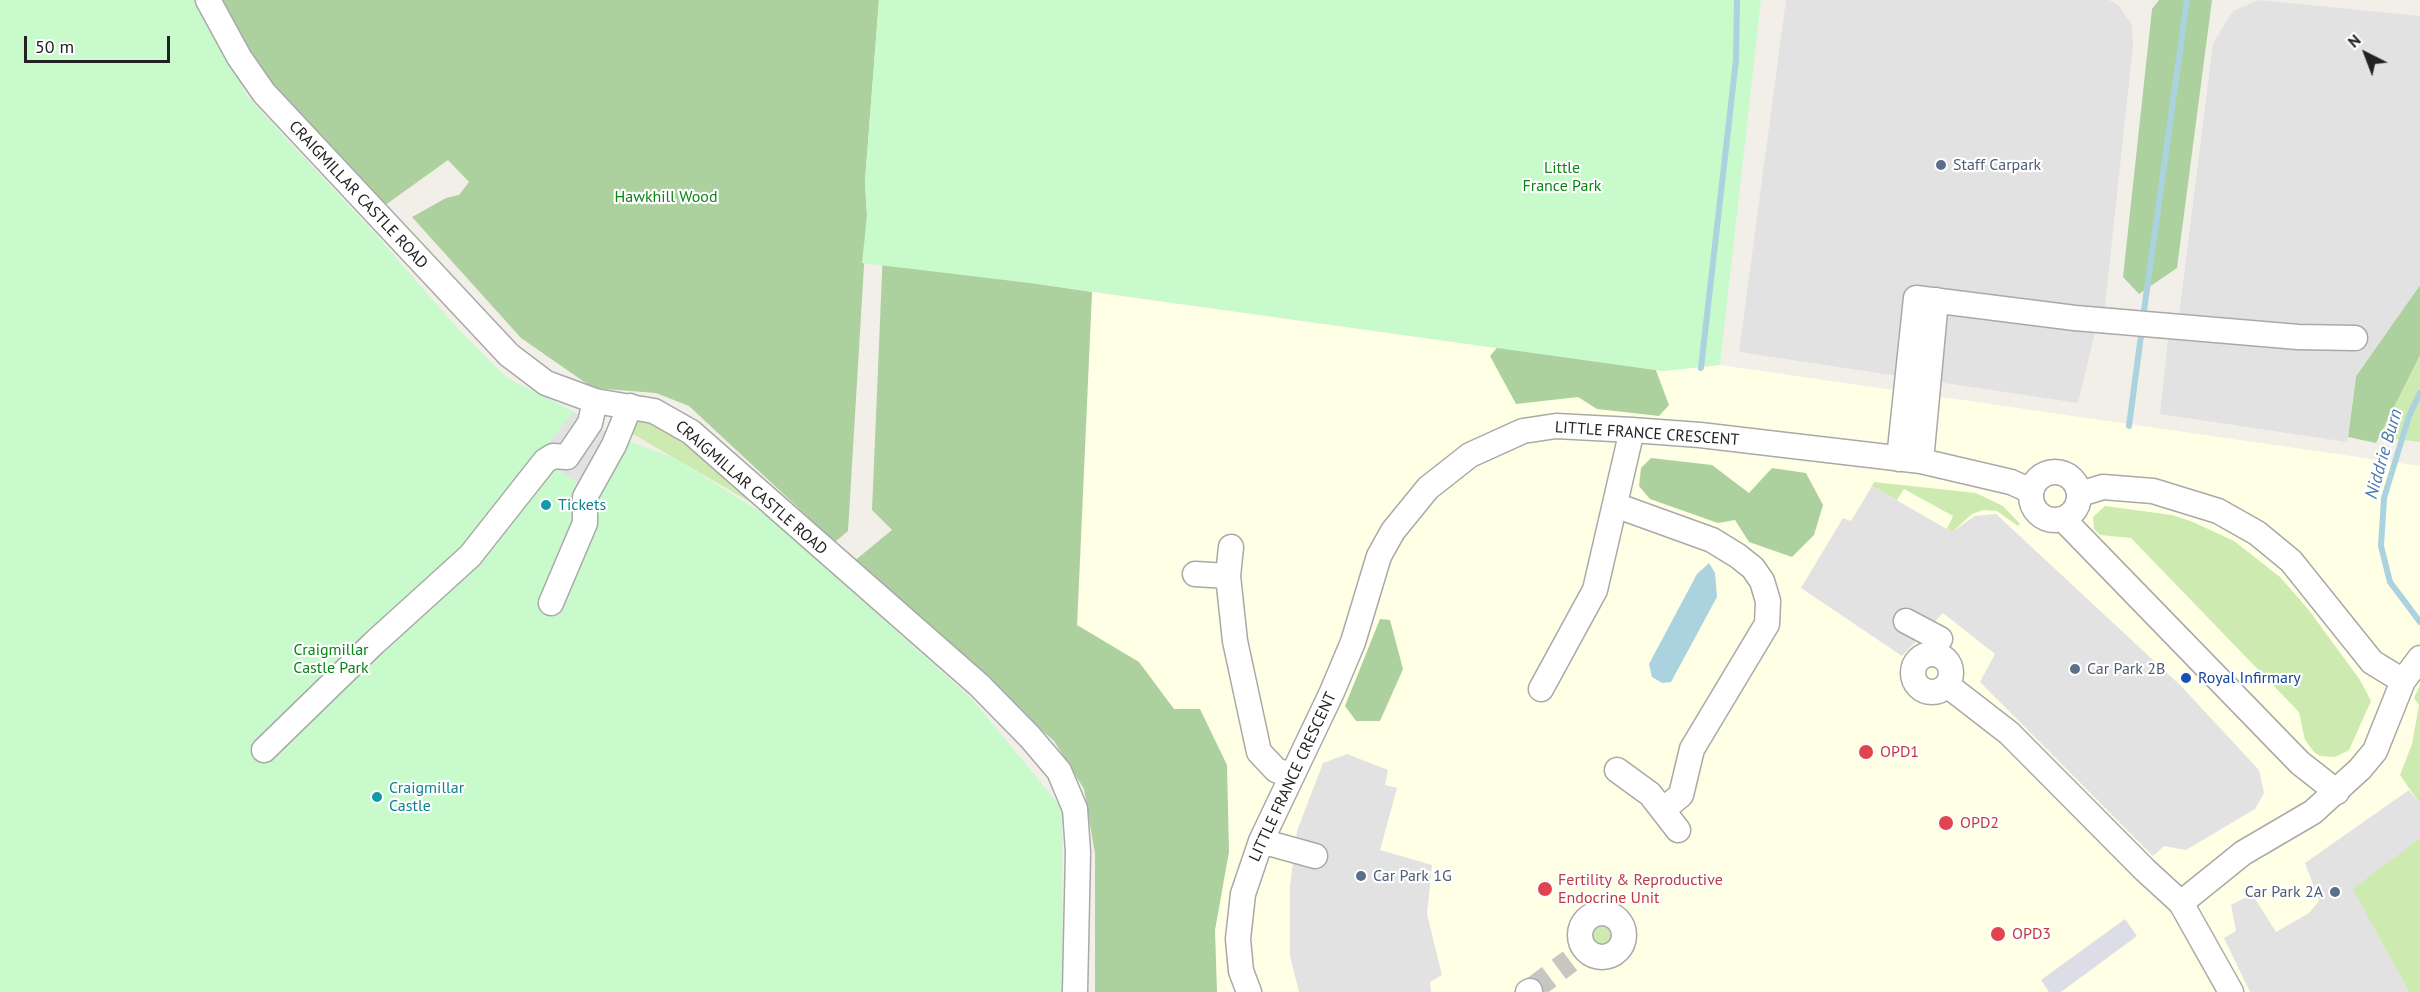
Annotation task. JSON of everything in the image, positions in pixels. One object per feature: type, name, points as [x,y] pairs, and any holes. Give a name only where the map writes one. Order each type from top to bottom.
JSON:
[{"type":"street","name":"CRAIGMILLAR CASTLE ROAD","points":[[208,0],[238,57],[264,93],[486,334],[527,371],[546,383],[596,401],[661,414],[692,432],[979,685],[1030,737],[1059,771],[1075,809],[1078,852],[1075,992]]},
{"type":"street","points":[[1910,460],[1926,299],[2119,322],[2298,336],[2355,338]]},
{"type":"street","points":[[264,750],[374,643],[470,556],[545,461],[553,456],[567,457],[590,423],[596,401]]},
{"type":"street","points":[[551,603],[585,524],[585,497],[614,445],[630,406]]},
{"type":"street","name":"LITTLE FRANCE CRESCENT","points":[[1249,992],[1241,971],[1238,939],[1243,894],[1261,841],[1332,692],[1353,642],[1379,556],[1393,531],[1428,488],[1470,455],[1523,431],[1556,426],[1632,430],[1910,460],[2011,482],[2031,491]]},
{"type":"street","points":[[1541,689],[1595,590],[1632,430]]},
{"type":"street","points":[[2056,471],[2068,475],[2076,483],[2080,494],[2077,506],[2070,515],[2062,519],[2048,519],[2038,513],[2032,503],[2031,491],[2036,481],[2045,474],[2056,471]]},
{"type":"street","points":[[2080,494],[2103,487],[2152,492],[2218,511],[2257,533],[2291,561],[2372,662],[2403,681]]},
{"type":"street","points":[[1615,505],[1712,540],[1738,556],[1753,568],[1762,581],[1768,601],[1767,624],[1692,749],[1681,795],[1663,810]]},
{"type":"street","points":[[2062,519],[2300,763],[2337,792]]},
{"type":"street","points":[[1231,547],[1228,576],[1234,641],[1259,752],[1276,770],[1291,776]]},
{"type":"street","points":[[1195,574],[1228,576]]},
{"type":"street","points":[[1906,621],[1940,639]]},
{"type":"street","points":[[2181,903],[2243,853],[2299,821],[2337,792],[2375,751],[2403,681],[2419,659]]},
{"type":"street","points":[[1947,685],[2009,733],[2145,870],[2181,903],[2231,992]]},
{"type":"street","points":[[1617,770],[1650,794],[1678,830]]},
{"type":"street","points":[[1261,841],[1316,856]]},
{"type":"shaded area","name":"Staff Carpark","points":[[1786,0],[2109,0],[2118,5],[2132,25],[2133,45],[2105,306],[2179,315],[2213,43],[2233,11],[2259,0],[2420,16],[2420,285],[2356,376],[2347,442],[2160,414],[2168,339],[2095,332],[2078,403],[1739,352]]},
{"type":"shaded area","points":[[1092,292],[1662,371],[1720,365],[2420,466],[2420,992],[1172,992],[1075,678]]},
{"type":"shaded area","points":[[573,412],[607,433],[579,484],[539,457]]},
{"type":"shaded area","name":"Car Park 2B","points":[[1872,486],[1952,532],[1975,516],[1996,514],[2181,686],[2259,770],[2264,793],[2255,809],[2186,850],[2164,846],[2153,856],[1980,682],[1995,654],[1943,613],[1902,656],[1801,588],[1843,518],[1851,521]]},
{"type":"shaded area","name":"Car Park 1G","points":[[1347,754],[1388,770],[1385,785],[1397,788],[1380,850],[1432,865],[1427,914],[1442,975],[1430,982],[1431,992],[1299,992],[1290,956],[1290,886],[1297,831],[1323,763]]},
{"type":"shaded area","name":"Car Park 2A","points":[[2409,790],[2420,804],[2420,838],[2353,889],[2409,992],[2250,992],[2224,938],[2236,931],[2231,905],[2252,894],[2276,932],[2309,913],[2319,901],[2305,863]]},
{"type":"shaded area","points":[[2125,919],[2137,936],[2061,992],[2049,992],[2041,980]]},
{"type":"green space","name":"Craigmillar Castle Park","points":[[0,0],[200,0],[247,96],[379,238],[459,330],[507,378],[573,411],[607,433],[674,458],[769,517],[971,698],[1062,808],[1063,992],[0,992]]},
{"type":"green space","name":"Hawkhill Wood","points":[[223,0],[879,0],[865,181],[867,216],[848,531],[835,542],[689,406],[656,393],[593,388],[521,338],[412,217],[446,198],[459,195],[469,182],[448,160],[384,206],[284,103],[243,52]]},
{"type":"green space","name":"Little France Park","points":[[879,0],[1761,0],[1720,365],[1662,371],[1038,284],[862,263],[867,216],[865,181]]},
{"type":"green space","points":[[2159,0],[2212,0],[2177,268],[2139,294],[2123,277],[2152,9]]},
{"type":"green space","points":[[883,250],[1038,284],[1092,292],[1077,625],[1139,662],[1174,709],[1200,709],[1227,765],[1229,852],[1215,930],[1217,992],[1095,992],[1095,854],[1084,789],[1054,741],[853,562],[892,530],[872,510]]},
{"type":"green space","points":[[2420,285],[2420,355],[2376,443],[2348,437],[2356,376]]},
{"type":"green space","points":[[1507,336],[1651,357],[1669,405],[1659,416],[1597,409],[1578,397],[1516,404],[1490,356]]},
{"type":"green space","points":[[2420,355],[2420,442],[2379,437]]},
{"type":"green space","points":[[640,418],[683,433],[769,513],[631,433]]},
{"type":"green space","points":[[1651,458],[1712,465],[1749,493],[1772,468],[1806,473],[1823,505],[1814,535],[1792,557],[1749,542],[1735,520],[1718,523],[1650,499],[1639,486],[1641,468]]},
{"type":"green space","points":[[1874,482],[1976,493],[2003,506],[2020,524],[2018,526],[1997,511],[1983,510],[1972,514],[1952,532],[1947,529],[1953,516],[1904,489],[1897,500],[1872,486]]},
{"type":"green space","points":[[2105,506],[2172,515],[2193,522],[2234,541],[2280,577],[2308,609],[2360,680],[2371,701],[2349,750],[2335,757],[2320,756],[2314,752],[2305,740],[2299,712],[2131,538],[2100,535],[2094,529],[2093,517]]},
{"type":"green space","points":[[1380,619],[1390,620],[1403,669],[1380,721],[1356,721],[1345,706]]},
{"type":"green space","points":[[2420,685],[2420,804],[2400,775],[2412,744],[2419,705],[2414,698]]},
{"type":"green space","points":[[2420,838],[2420,992],[2409,992],[2352,889]]},
{"type":"green space","points":[[1603,921],[1613,925],[1617,935],[1613,945],[1603,949],[1593,945],[1589,935],[1593,925]]},
{"type":"water","points":[[1709,563],[1715,573],[1717,597],[1671,682],[1662,683],[1652,677],[1649,664],[1697,574]]},
{"type":"waterway","points":[[1701,368],[1736,60],[1737,0]]},
{"type":"waterway","points":[[2143,318],[2187,0]]},
{"type":"waterway","points":[[2129,426],[2142,328]]},
{"type":"waterway","name":"Niddrie Burn","points":[[2420,393],[2409,416],[2384,498],[2381,546],[2390,582],[2420,622]]},
{"type":"tunnel","points":[[1530,991],[1570,961]]},
{"type":"place","name":"Staff Carpark","points":[[1941,165]]},
{"type":"place","name":"Tickets","points":[[546,505]]},
{"type":"place","name":"Car Park 2B","points":[[2075,669]]},
{"type":"place","name":"Royal Infirmary","points":[[2186,678]]},
{"type":"place","name":"OPD1","points":[[1866,752]]},
{"type":"place","name":"Craigmillar Castle","points":[[377,797]]},
{"type":"place","name":"OPD2","points":[[1946,823]]},
{"type":"place","name":"Car Park 1G","points":[[1361,876]]},
{"type":"place","name":"Fertility & Reproductive Endocrine Unit","points":[[1545,889]]},
{"type":"place","name":"Car Park 2A","points":[[2335,892]]},
{"type":"place","name":"OPD3","points":[[1998,934]]}]
